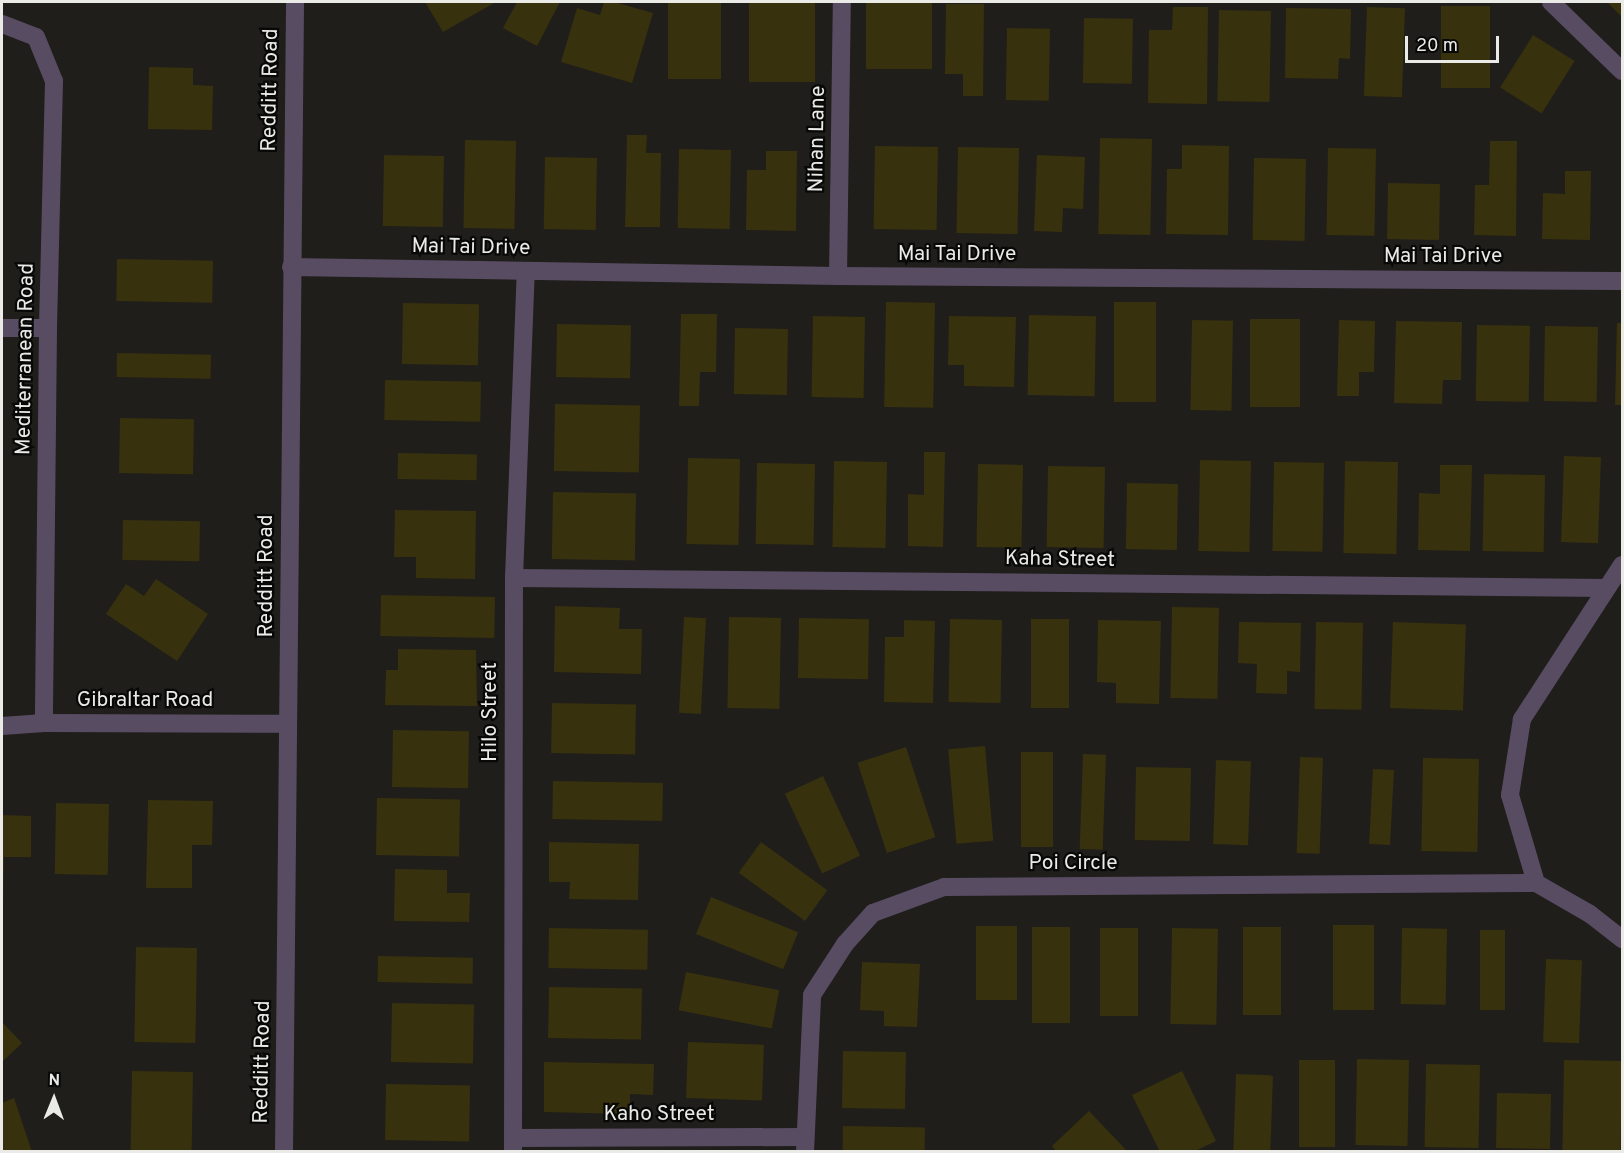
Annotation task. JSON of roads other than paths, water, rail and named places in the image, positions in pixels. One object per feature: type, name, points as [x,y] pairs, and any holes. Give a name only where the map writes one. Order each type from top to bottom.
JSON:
[{"type":"street","name":"Redditt Road","points":[[285,1152],[294,2]]},
{"type":"street","name":"Nihan Lane","points":[[838,276],[842,2]]},
{"type":"street","points":[[1551,2],[1623,71]]},
{"type":"street","name":"Mediterranean Road","points":[[2,24],[36,37],[54,81],[48,328],[44,723]]},
{"type":"street","name":"Mai Tai Drive","points":[[291,267],[838,276],[1623,281]]},
{"type":"street","name":"Hilo Street","points":[[513,1145],[514,578],[526,272]]},
{"type":"street","points":[[2,328],[48,328]]},
{"type":"street","points":[[1623,565],[1522,719],[1510,795],[1536,883],[1590,914],[1623,939]]},
{"type":"street","name":"Kaha Street","points":[[514,578],[1606,588]]},
{"type":"street","name":"Gibraltar Road","points":[[2,726],[44,723],[288,724]]},
{"type":"street","name":"Poi Circle","points":[[804,1144],[812,995],[845,944],[873,913],[944,887],[1536,883]]},
{"type":"street","name":"Kaho Street","points":[[513,1145],[804,1144]]}]
